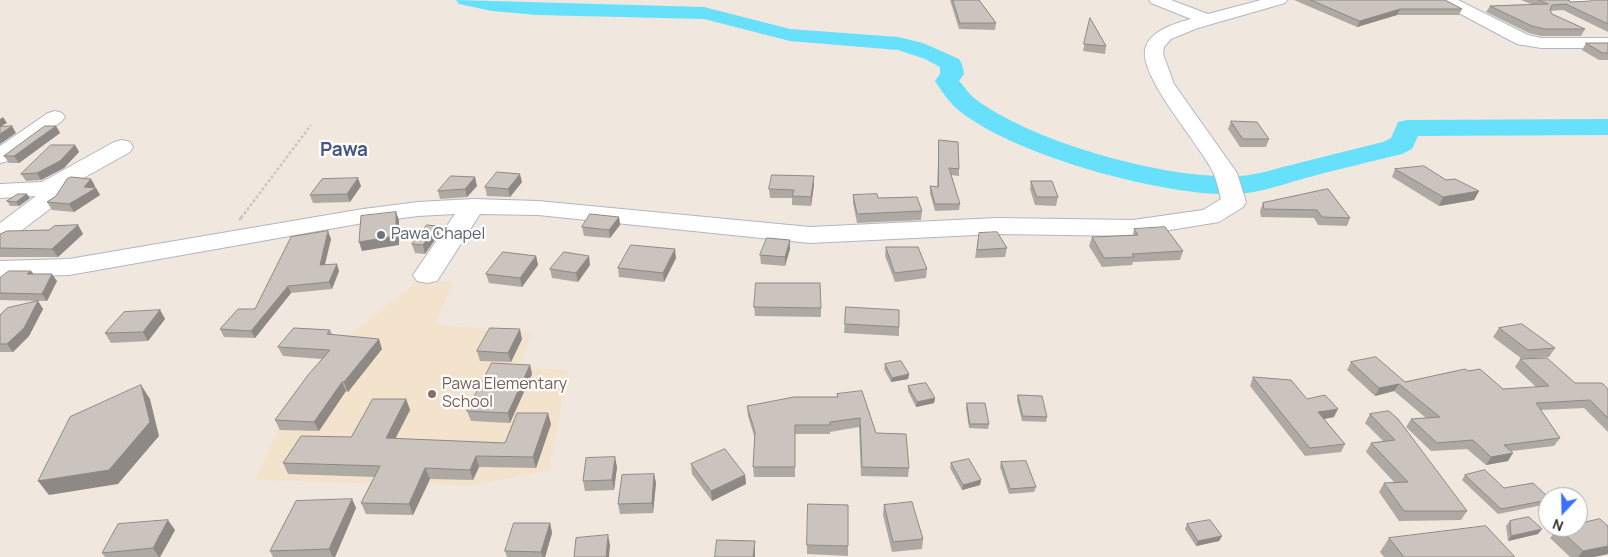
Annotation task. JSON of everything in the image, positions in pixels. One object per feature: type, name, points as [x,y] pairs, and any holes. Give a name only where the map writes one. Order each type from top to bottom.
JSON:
[{"type":"street","points":[[1157,0],[1208,20]]},
{"type":"street","points":[[0,269],[69,267],[363,216],[418,209],[473,206],[548,209],[810,235],[997,226],[1133,228],[1210,217],[1234,202],[1225,172],[1164,84],[1154,54],[1155,46],[1165,35],[1192,24],[1278,0]]},
{"type":"street","points":[[1446,0],[1523,40],[1541,42],[1608,41]]},
{"type":"street","points":[[1582,28],[1608,41]]},
{"type":"street","points":[[0,156],[55,117]]},
{"type":"street","points":[[48,188],[122,147]]},
{"type":"street","points":[[0,191],[58,188],[50,197],[0,236]]},
{"type":"street","points":[[427,275],[473,206]]},
{"type":"path","points":[[224,241],[310,125]]},
{"type":"shaded area","name":"Pawa Elementary School","points":[[418,281],[454,282],[434,325],[531,332],[520,368],[568,370],[549,470],[471,486],[256,480],[282,419],[319,370],[351,334]]},
{"type":"building","points":[[953,0],[979,0],[996,23],[960,23]]},
{"type":"building","points":[[1311,0],[1445,0],[1462,9],[1400,9],[1360,21]]},
{"type":"building","points":[[1539,0],[1569,0],[1570,2],[1608,0],[1608,24],[1566,4],[1552,5],[1550,10],[1552,14],[1585,29],[1545,29],[1532,26],[1490,6],[1548,4]]},
{"type":"building","points":[[1090,18],[1106,46],[1084,44]]},
{"type":"building","points":[[1586,43],[1608,43],[1608,53],[1603,53]]},
{"type":"building","points":[[1231,121],[1257,122],[1269,139],[1243,139]]},
{"type":"building","points":[[12,126],[0,134],[0,127]]},
{"type":"building","points":[[45,126],[56,126],[14,156],[4,156]]},
{"type":"building","points":[[939,140],[958,142],[959,169],[949,168],[960,204],[935,204],[930,186],[938,187]]},
{"type":"building","points":[[51,145],[75,145],[60,161],[37,173],[21,174]]},
{"type":"building","points":[[1424,166],[1446,180],[1455,179],[1479,191],[1443,197],[1395,169]]},
{"type":"building","points":[[497,172],[520,174],[508,189],[485,187]]},
{"type":"building","points":[[772,175],[814,176],[811,197],[792,196],[794,190],[769,189]]},
{"type":"building","points":[[451,176],[475,177],[465,189],[438,191]]},
{"type":"building","points":[[71,177],[91,179],[84,187],[96,188],[69,204],[47,202],[56,196],[67,179]]},
{"type":"building","points":[[358,178],[347,194],[310,195],[322,179]]},
{"type":"building","points":[[1031,181],[1052,181],[1058,197],[1037,197]]},
{"type":"building","points":[[1328,189],[1350,218],[1322,217],[1317,210],[1264,209],[1263,203]]},
{"type":"building","points":[[18,194],[27,194],[16,202],[7,201]]},
{"type":"building","points":[[877,194],[878,198],[917,197],[922,211],[857,214],[853,195]]},
{"type":"building","points":[[396,212],[396,236],[359,242],[361,216]]},
{"type":"building","points":[[590,214],[619,217],[609,230],[582,227]]},
{"type":"building","points":[[78,225],[52,249],[0,248],[0,234],[7,231],[49,230],[54,226]]},
{"type":"building","points":[[427,225],[436,226],[423,245],[412,244]]},
{"type":"building","points":[[1165,227],[1183,251],[1132,254],[1134,257],[1104,258],[1092,237],[1138,235],[1134,229]]},
{"type":"building","points":[[328,231],[320,265],[337,264],[329,282],[288,286],[251,331],[220,329],[238,309],[255,309],[291,237]]},
{"type":"building","points":[[997,232],[1007,248],[977,250],[979,233]]},
{"type":"building","points":[[767,238],[790,240],[785,257],[760,255]]},
{"type":"building","points":[[631,245],[675,249],[663,273],[618,268]]},
{"type":"building","points":[[886,247],[918,247],[927,269],[895,273]]},
{"type":"building","points":[[503,252],[536,256],[520,278],[486,274]]},
{"type":"building","points":[[564,252],[589,256],[576,273],[550,269]]},
{"type":"building","points":[[9,271],[31,271],[27,274],[52,274],[42,294],[0,293],[0,278]]},
{"type":"building","points":[[756,283],[820,283],[821,308],[754,307]]},
{"type":"building","points":[[38,301],[24,328],[7,344],[0,344],[0,315],[7,308]]},
{"type":"building","points":[[846,307],[899,310],[899,327],[845,324]]},
{"type":"building","points":[[160,310],[143,332],[105,333],[124,312]]},
{"type":"building","points":[[1522,324],[1555,348],[1528,350],[1499,328]]},
{"type":"building","points":[[294,328],[330,330],[327,334],[379,339],[344,382],[342,382],[314,422],[275,420],[308,375],[330,350],[278,347]]},
{"type":"building","points":[[490,328],[520,329],[508,353],[477,351]]},
{"type":"building","points":[[1376,357],[1405,382],[1465,369],[1468,371],[1480,369],[1503,389],[1549,386],[1520,359],[1547,358],[1575,383],[1602,383],[1608,389],[1608,418],[1590,400],[1536,403],[1560,438],[1504,445],[1513,453],[1491,457],[1473,440],[1437,443],[1411,419],[1440,417],[1399,384],[1379,388],[1351,362]]},
{"type":"building","points":[[901,361],[909,374],[892,378],[885,364]]},
{"type":"building","points":[[492,363],[530,365],[508,413],[467,411]]},
{"type":"building","points":[[1253,377],[1291,380],[1307,399],[1325,395],[1338,409],[1318,412],[1345,444],[1310,448]]},
{"type":"building","points":[[926,383],[935,398],[917,402],[908,386]]},
{"type":"building","points":[[141,385],[150,422],[109,470],[38,481],[70,417]]},
{"type":"building","points":[[862,391],[876,433],[906,434],[909,468],[862,467],[860,418],[830,422],[830,425],[795,425],[795,467],[753,467],[755,432],[747,406],[794,397],[838,397],[837,394]]},
{"type":"building","points":[[1018,395],[1042,396],[1047,417],[1023,416]]},
{"type":"building","points":[[373,399],[406,399],[386,438],[505,443],[517,413],[548,413],[533,457],[476,456],[470,470],[425,468],[409,504],[361,503],[380,466],[283,463],[301,436],[351,437]]},
{"type":"building","points":[[967,403],[985,403],[989,424],[970,424]]},
{"type":"building","points":[[1389,411],[1398,419],[1467,511],[1404,511],[1384,483],[1408,482],[1371,443],[1395,440],[1370,414]]},
{"type":"building","points":[[725,449],[745,475],[711,491],[691,464]]},
{"type":"building","points":[[615,457],[612,480],[583,481],[586,458]]},
{"type":"building","points":[[969,459],[981,480],[963,485],[951,463]]},
{"type":"building","points":[[1026,461],[1036,487],[1010,489],[1001,462]]},
{"type":"building","points":[[1485,470],[1504,488],[1533,483],[1538,488],[1538,502],[1501,509],[1465,475]]},
{"type":"building","points":[[654,474],[652,503],[618,504],[622,475]]},
{"type":"building","points":[[352,499],[329,549],[270,551],[296,501]]},
{"type":"building","points":[[912,502],[923,539],[893,542],[884,505]]},
{"type":"building","points":[[808,504],[848,505],[848,546],[807,545]]},
{"type":"building","points":[[1529,517],[1538,525],[1538,530],[1511,536],[1510,521]]},
{"type":"building","points":[[1600,519],[1608,526],[1608,546],[1583,551],[1568,537],[1588,537],[1588,522]]},
{"type":"building","points":[[168,520],[153,548],[102,553],[118,524]]},
{"type":"building","points":[[1210,520],[1222,536],[1198,541],[1187,524]]},
{"type":"building","points":[[514,523],[550,523],[541,552],[505,551]]},
{"type":"building","points":[[1486,526],[1515,557],[1404,557],[1389,538]]},
{"type":"building","points":[[608,535],[606,557],[574,557],[576,538]]},
{"type":"building","points":[[717,540],[755,541],[753,557],[715,557]]},
{"type":"waterway","points":[[466,0],[492,5],[537,9],[704,13],[790,35],[881,41],[915,48],[951,64],[952,74],[947,81],[964,102],[995,122],[1035,141],[1128,171],[1212,185],[1254,183],[1392,148],[1403,143],[1407,128],[1608,127]]},
{"type":"place","name":"Pawa Chapel","points":[[381,235]]},
{"type":"place","name":"Pawa Elementary School","points":[[432,394]]},
{"type":"district","name":"Pawa","points":[[344,151]]}]
